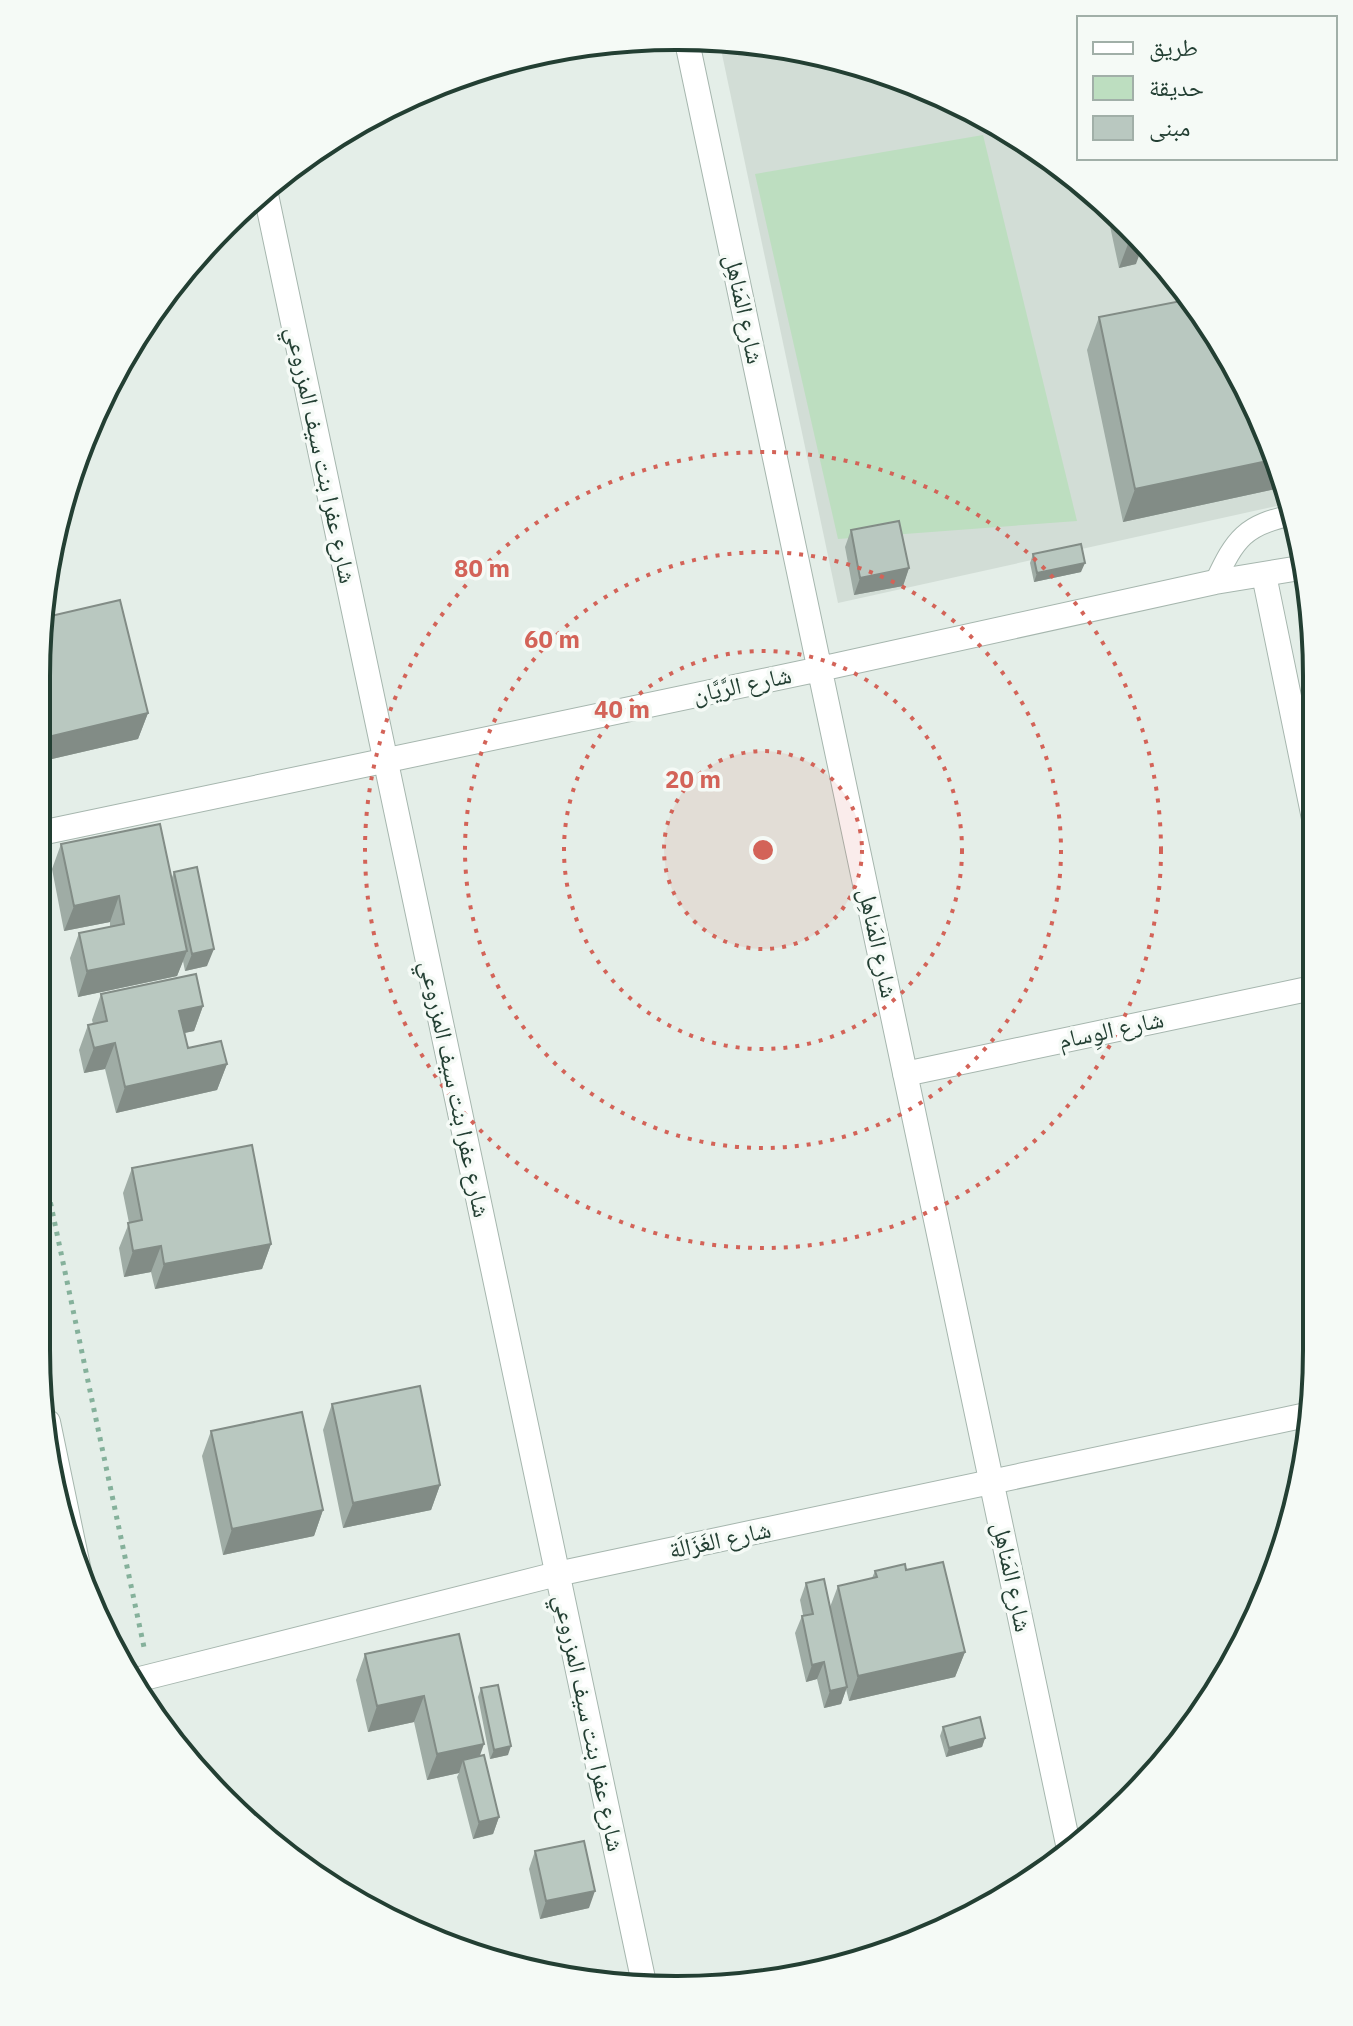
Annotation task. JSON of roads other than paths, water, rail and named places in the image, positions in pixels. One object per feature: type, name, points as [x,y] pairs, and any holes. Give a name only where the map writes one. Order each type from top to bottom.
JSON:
[{"type":"street","name":"شارع المَناهِل","points":[[689,50],[1067,1840]]},
{"type":"street","name":"شارع عفرا بنت سيف المزروعي","points":[[267,201],[642,1975]]},
{"type":"street","name":"شارع الرَّيَّان","points":[[50,831],[820,669],[1215,582],[1294,569]]},
{"type":"street","points":[[1264,575],[1303,765]]},
{"type":"street","name":"شارع الوِسام","points":[[905,1074],[1303,990]]},
{"type":"street","name":"شارع الغَزَالَة","points":[[144,1678],[557,1574],[1299,1417]]},
{"type":"lane","points":[[1215,582],[1242,536],[1268,520],[1283,517]]}]
